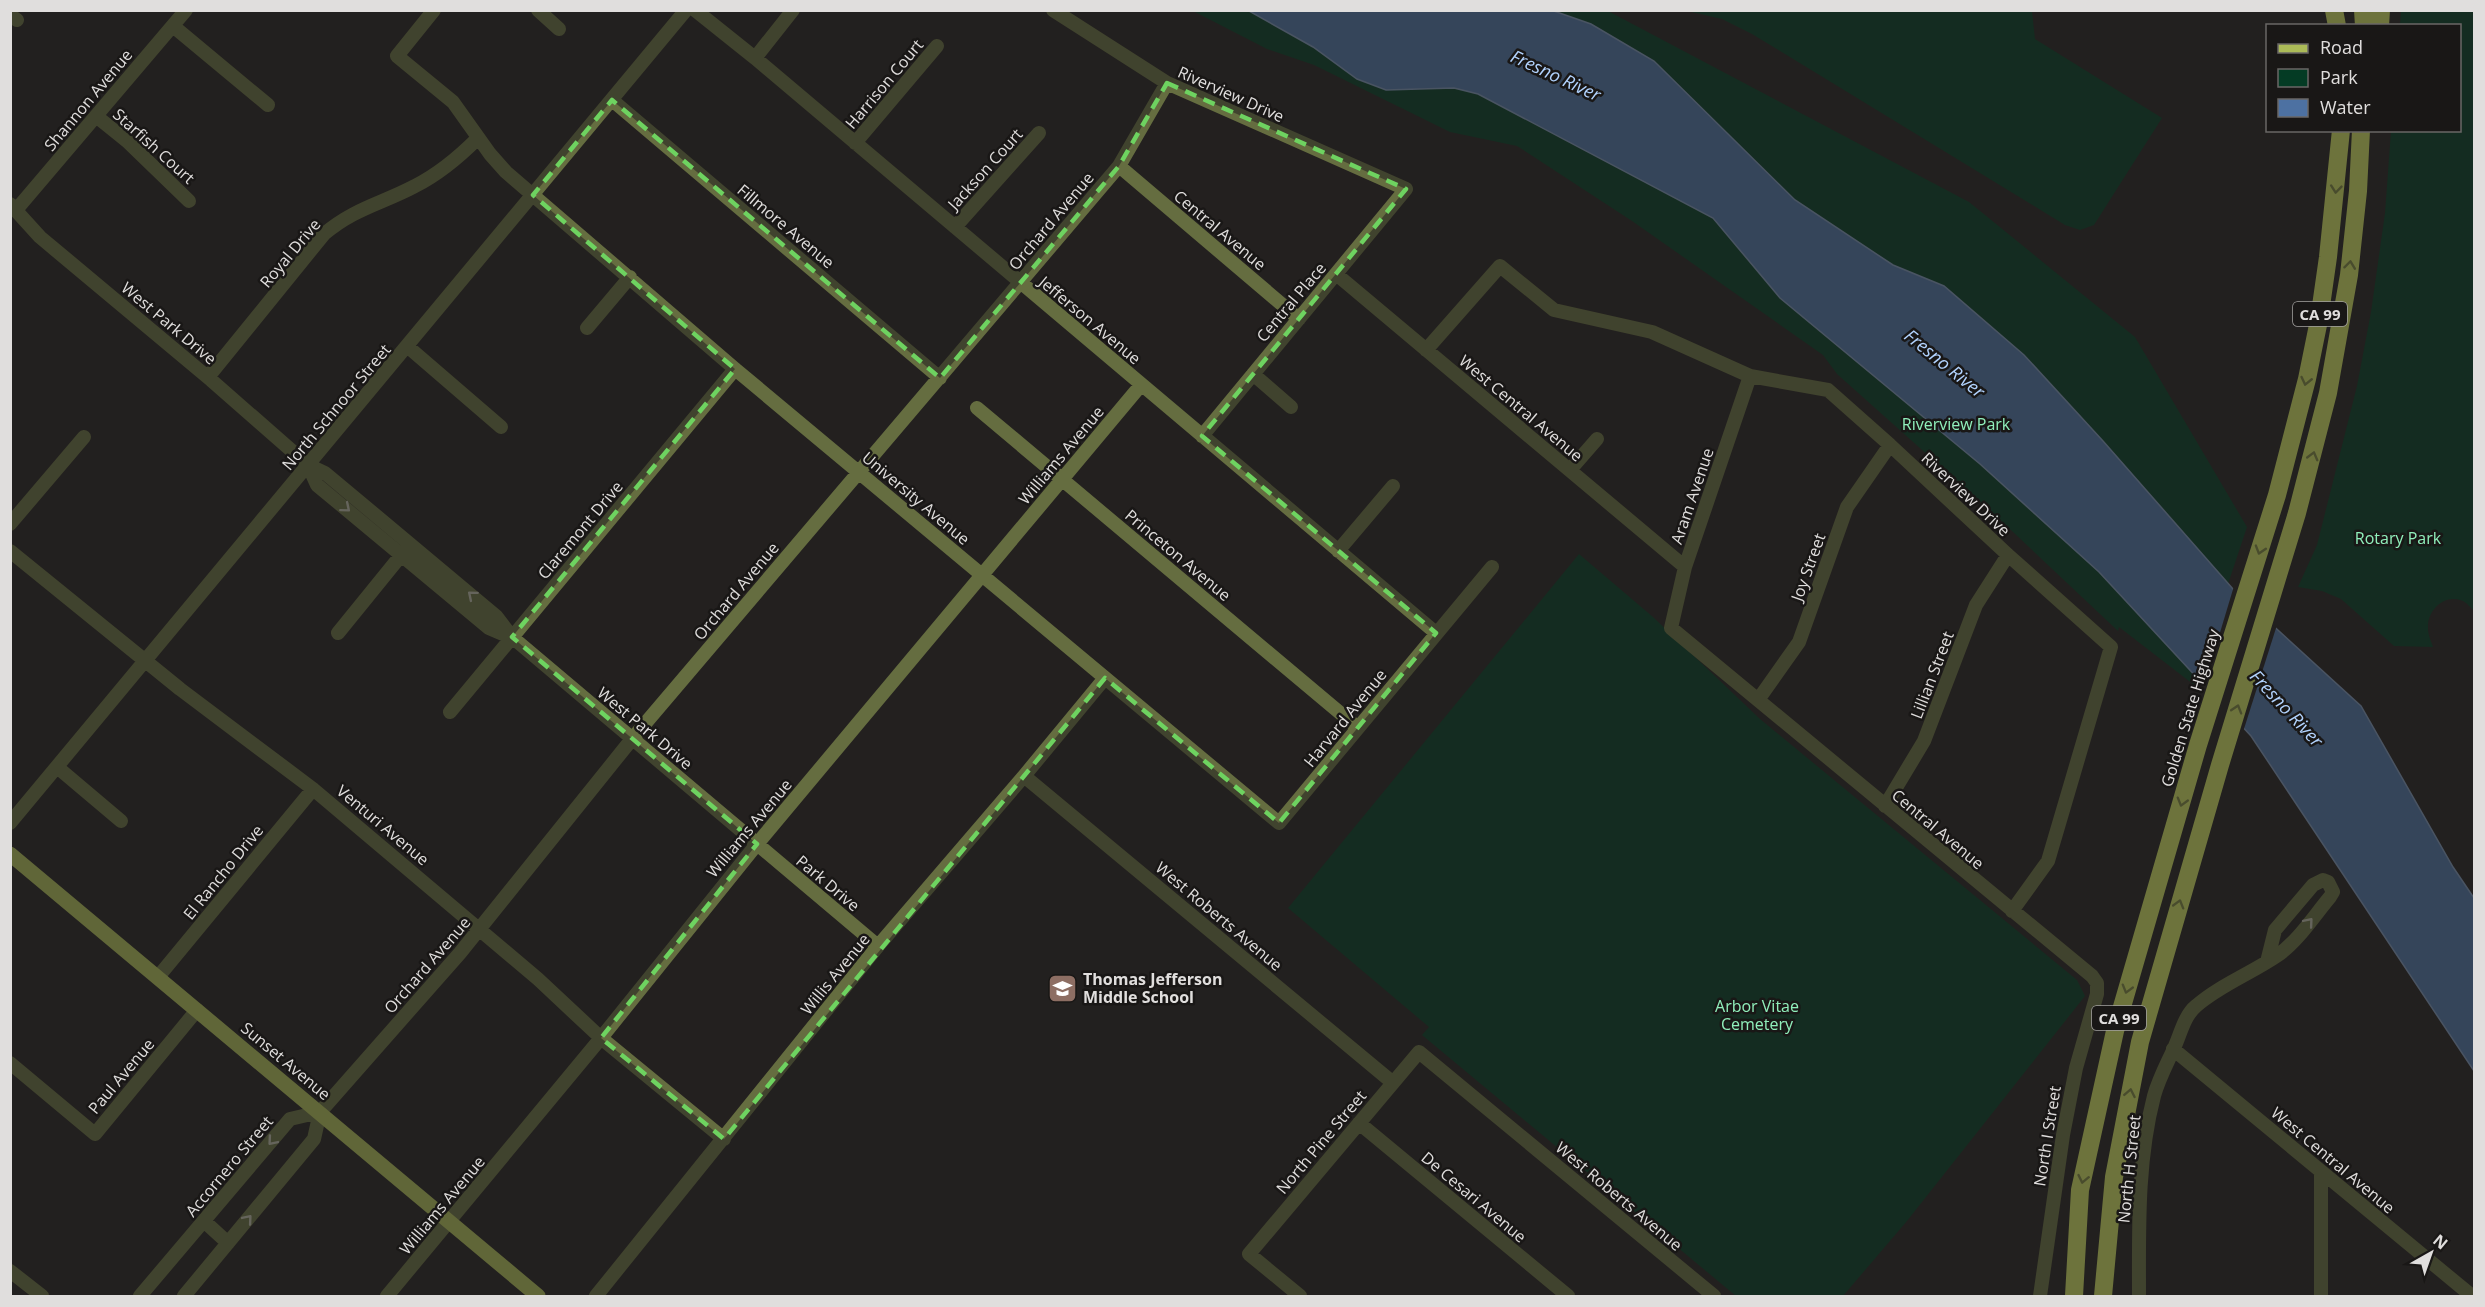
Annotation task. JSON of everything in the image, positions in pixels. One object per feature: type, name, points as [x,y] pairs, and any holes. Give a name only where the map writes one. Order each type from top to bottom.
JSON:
[{"type":"highway","name":"Golden State Highway","points":[[2074,1296],[2080,1190],[2110,1054],[2198,746],[2277,495],[2307,379],[2319,320],[2336,194],[2341,132]]},
{"type":"highway","name":"CA 99","points":[[2103,1296],[2114,1178],[2140,1042],[2220,765],[2297,513],[2321,423],[2338,346],[2358,191],[2361,132]]},
{"type":"highway","points":[[2358,191],[2368,132]]},
{"type":"main road","name":"Sunset Avenue","points":[[10,854],[538,1296]]},
{"type":"street","name":"Shannon Avenue","points":[[13,207],[96,116],[186,10]]},
{"type":"street","name":"University Avenue","points":[[434,10],[397,56],[453,102],[506,172],[735,369],[1279,823]]},
{"type":"street","points":[[538,10],[560,29]]},
{"type":"street","name":"North Schnoor Street","points":[[10,824],[686,10]]},
{"type":"street","name":"Jefferson Avenue","points":[[695,10],[755,58],[1436,633]]},
{"type":"street","points":[[755,58],[793,10]]},
{"type":"street","name":"Riverview Drive","points":[[1053,10],[1167,84],[1406,189]]},
{"type":"street","points":[[173,26],[268,105]]},
{"type":"street","name":"Harrison Court","points":[[855,143],[937,46]]},
{"type":"street","name":"Orchard Avenue","points":[[320,1112],[480,930],[632,739],[1119,166],[1167,84]]},
{"type":"street","name":"Fillmore Avenue","points":[[612,100],[940,378]]},
{"type":"street","name":"Starfish Court","points":[[96,116],[128,141],[189,201]]},
{"type":"street","name":"Jackson Court","points":[[955,227],[1039,133]]},
{"type":"street","name":"Royal Drive","points":[[208,377],[324,234],[339,221],[359,210],[414,187],[441,171],[478,138]]},
{"type":"street","name":"Central Avenue","points":[[1119,166],[1299,319]]},
{"type":"street","name":"Central Place","points":[[1202,436],[1406,189]]},
{"type":"street","name":"West Park Drive","points":[[13,207],[40,237],[208,377],[308,465],[325,473],[406,550],[496,616],[512,637],[757,844]]},
{"type":"street","name":"Riverview Drive","points":[[1426,350],[1500,266],[1554,310],[1652,332],[1750,376],[1828,390],[2007,555],[2111,647],[2048,861],[2012,911]]},
{"type":"street","name":"West Central Avenue","points":[[1336,274],[1685,567]]},
{"type":"street","points":[[587,328],[630,277]]},
{"type":"street","points":[[407,346],[501,427]]},
{"type":"street","name":"Claremont Drive","points":[[450,711],[735,369]]},
{"type":"street","points":[[1253,374],[1291,407]]},
{"type":"street","name":"Aram Avenue","points":[[1750,376],[1685,567],[1671,628],[1758,700]]},
{"type":"street","name":"Williams Avenue","points":[[387,1296],[601,1038],[757,844],[1141,385]]},
{"type":"street","name":"Princeton Avenue","points":[[977,408],[1358,728]]},
{"type":"street","points":[[10,524],[84,437]]},
{"type":"street","points":[[1570,470],[1597,439]]},
{"type":"street","name":"Joy Street","points":[[1758,700],[1799,642],[1847,507],[1890,445]]},
{"type":"street","points":[[1338,551],[1393,486]]},
{"type":"street","points":[[338,633],[406,550]]},
{"type":"street","name":"Venturi Avenue","points":[[10,551],[145,661],[313,789],[538,979],[601,1038],[724,1139]]},
{"type":"street","name":"Lillian Street","points":[[1885,806],[1924,741],[1976,605],[2007,555]]},
{"type":"street","name":"Harvard Avenue","points":[[1279,823],[1492,567]]},
{"type":"street","name":"Willis Avenue","points":[[596,1296],[878,946],[1105,678]]},
{"type":"street","name":"Central Avenue","points":[[1758,700],[2012,911],[2087,970],[2097,984]]},
{"type":"street","points":[[57,767],[121,821]]},
{"type":"street","name":"West Roberts Avenue","points":[[1024,776],[1392,1082]]},
{"type":"street","name":"El Rancho Drive","points":[[158,977],[313,789]]},
{"type":"street","name":"Park Drive","points":[[757,844],[878,946]]},
{"type":"street","name":"North H Street","points":[[2139,1296],[2139,1220],[2146,1135],[2154,1096],[2186,1020],[2205,998],[2267,962],[2289,945],[2330,897],[2332,886],[2328,882],[2323,880],[2313,885],[2275,930],[2267,962]]},
{"type":"street","name":"North I Street","points":[[2040,1296],[2063,1135],[2076,1068],[2097,994],[2097,984]]},
{"type":"street","name":"Paul Avenue","points":[[10,1063],[95,1134],[198,1010]]},
{"type":"street","name":"West Central Avenue","points":[[2174,1049],[2472,1296]]},
{"type":"street","name":"West Roberts Avenue","points":[[1419,1052],[1714,1296]]},
{"type":"street","name":"North Pine Street","points":[[1300,1296],[1249,1254],[1419,1052]]},
{"type":"street","points":[[184,1296],[314,1139],[320,1112]]},
{"type":"street","name":"Accornero Street","points":[[140,1296],[290,1119],[320,1112]]},
{"type":"street","name":"De Cesari Avenue","points":[[1359,1123],[1568,1296]]},
{"type":"street","points":[[2321,1172],[2321,1296]]},
{"type":"street","points":[[204,1221],[228,1243]]},
{"type":"street","points":[[10,1270],[42,1296]]},
{"type":"highlighted area","points":[[1167,83],[1406,189],[1202,436],[1436,633],[1279,823],[1105,678],[724,1139],[601,1038],[757,844],[512,637],[735,369],[533,195],[612,100],[940,378],[1119,166]]},
{"type":"green space","name":"Riverview Park","points":[[1193,11],[1608,11],[1969,202],[2135,337],[2247,527],[2216,620],[2198,688],[2119,627],[2118,631],[1996,516],[1837,374],[1823,355],[1632,221],[1517,146],[1450,132],[1314,65],[1267,49]]},
{"type":"green space","points":[[1687,11],[2032,11],[2035,39],[2162,118],[2094,225],[2080,230],[2065,225],[1752,34],[1722,19]]},
{"type":"green space","name":"Rotary Park","points":[[2401,11],[2474,11],[2474,611],[2464,602],[2456,599],[2444,601],[2438,605],[2428,621],[2428,633],[2433,647],[2394,646],[2341,599],[2322,591],[2298,587],[2317,545],[2357,386],[2371,312],[2385,213],[2391,132],[2461,132],[2461,24],[2400,24]]},
{"type":"green space","name":"Arbor Vitae Cemetery","points":[[1579,554],[1653,617],[1760,719],[2077,980],[2085,996],[1907,1221],[1843,1296],[1736,1296],[1422,1035],[1429,1027],[1288,908]]},
{"type":"water","name":"Fresno River","points":[[1551,10],[1591,24],[1654,61],[1795,200],[1893,265],[1944,286],[2024,355],[2233,589],[2361,706],[2453,867],[2474,898],[2474,1071],[2251,736],[2099,572],[1980,464],[1780,298],[1713,218],[1478,94],[1454,88],[1386,90],[1357,79],[1313,47],[1249,11]]},
{"type":"pier","points":[[2234,586],[2277,625],[2243,732],[2203,689]]},
{"type":"place","name":"Thomas Jefferson Middle School","points":[[1062,988]]}]
